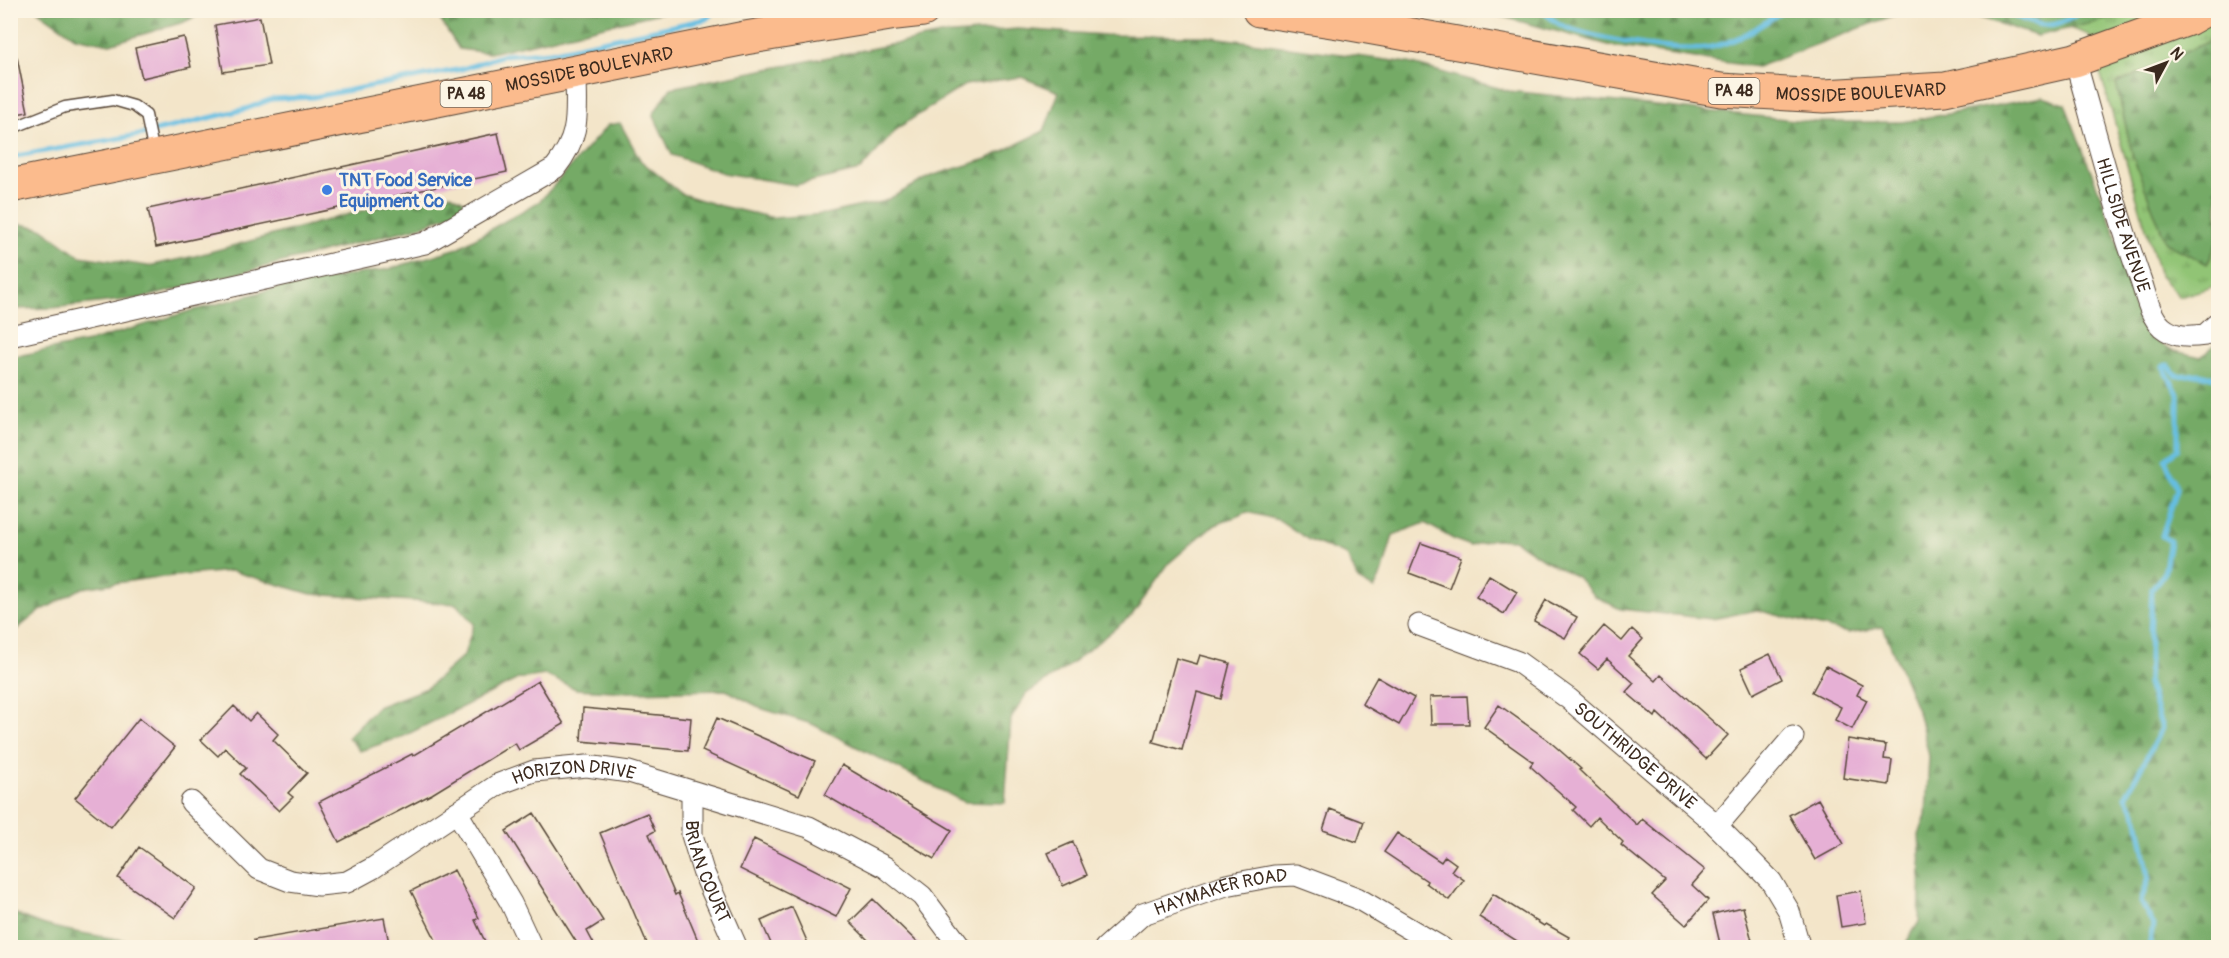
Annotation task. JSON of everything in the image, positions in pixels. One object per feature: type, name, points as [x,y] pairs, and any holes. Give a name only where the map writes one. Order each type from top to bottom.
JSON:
[{"type":"main road","name":"MOSSIDE BOULEVARD","points":[[10,186],[152,148],[576,72],[746,38],[923,10]]},
{"type":"main road","name":"MOSSIDE BOULEVARD","points":[[1258,10],[1732,91],[1824,96],[1945,89],[2075,60],[2188,19],[2204,10]]},
{"type":"street","name":"HILLSIDE AVENUE","points":[[2075,60],[2133,259],[2153,315],[2161,326],[2174,335],[2184,337],[2205,335],[2218,323]]},
{"type":"street","points":[[10,336],[425,243],[555,168],[566,154],[577,127],[576,72]]},
{"type":"street","name":"SOUTHRIDGE DRIVE","points":[[1419,625],[1518,662],[1569,699],[1717,826],[1771,881],[1789,911],[1800,948]]},
{"type":"street","points":[[1717,826],[1793,737]]},
{"type":"street","name":"HORIZON DRIVE","points":[[191,802],[259,869],[290,881],[319,885],[347,882],[373,868],[499,784],[534,771],[587,766],[629,772],[809,827],[885,867],[922,896],[957,939],[961,948]]},
{"type":"street","name":"BRIAN COURT","points":[[692,792],[692,835],[703,871],[736,948]]},
{"type":"street","points":[[457,812],[511,903],[531,948]]},
{"type":"street","name":"HAYMAKER ROAD","points":[[1105,948],[1143,914],[1226,885],[1296,874],[1357,898],[1442,948]]},
{"type":"lane","points":[[10,129],[65,107],[113,100],[134,106],[146,116],[152,148]]},
{"type":"green space","points":[[2143,10],[2037,36],[1969,14],[1897,14],[1757,67],[1612,46],[1481,11]]},
{"type":"green space","points":[[38,11],[207,11],[184,22],[110,44],[75,37]]},
{"type":"green space","points":[[341,11],[668,11],[490,53],[459,49],[438,16],[381,15]]},
{"type":"green space","points":[[2021,11],[2218,11],[2218,279],[2215,286],[2180,297],[2160,276],[2089,35]]},
{"type":"green space","points":[[1018,29],[1105,35],[1205,36],[1409,63],[1509,91],[1815,122],[1903,122],[2043,97],[2065,104],[2115,233],[2134,308],[2150,338],[2174,351],[2201,357],[2218,342],[2218,947],[1907,947],[1907,941],[1919,922],[1921,869],[1919,835],[1926,815],[1929,756],[1919,715],[1883,627],[1848,633],[1757,610],[1712,619],[1620,609],[1594,596],[1577,577],[1514,540],[1493,539],[1471,546],[1425,523],[1393,535],[1383,571],[1374,589],[1358,580],[1347,555],[1309,540],[1279,520],[1247,512],[1211,527],[1169,563],[1132,615],[1063,670],[1026,694],[1011,719],[1005,803],[964,802],[812,724],[763,709],[726,690],[630,692],[576,689],[545,675],[518,679],[404,736],[360,751],[348,737],[377,707],[427,688],[464,655],[474,624],[456,604],[311,594],[232,571],[151,578],[82,588],[37,613],[11,634],[11,357],[88,342],[288,285],[389,269],[458,248],[540,201],[608,125],[620,123],[641,161],[682,194],[721,206],[774,218],[825,214],[885,201],[931,176],[987,159],[1044,131],[1059,92],[1021,77],[965,85],[899,127],[860,170],[796,185],[723,173],[672,155],[653,114],[671,88],[940,35]]},
{"type":"green space","points":[[2218,37],[2218,241],[2207,264],[2166,243],[2133,157],[2116,84]]},
{"type":"green space","points":[[451,194],[472,206],[419,227],[143,298],[52,308],[11,309],[10,222],[41,228],[80,256],[148,266],[195,256],[372,208]]},
{"type":"green space","points":[[10,911],[63,930],[155,947],[11,947]]},
{"type":"building","points":[[260,17],[269,65],[223,72],[215,25]]},
{"type":"building","points":[[184,37],[191,67],[142,78],[135,48]]},
{"type":"building","points":[[17,57],[28,112],[10,115],[10,58]]},
{"type":"building","name":"TNT Food Service Equipment Co","points":[[498,133],[507,172],[156,247],[148,209]]},
{"type":"building","points":[[1421,543],[1461,557],[1449,588],[1409,573]]},
{"type":"building","points":[[1489,575],[1517,592],[1504,614],[1476,597]]},
{"type":"building","points":[[1546,600],[1577,617],[1565,638],[1534,621]]},
{"type":"building","points":[[1604,626],[1622,641],[1632,629],[1643,639],[1628,656],[1656,681],[1661,675],[1728,735],[1706,759],[1657,713],[1655,717],[1626,692],[1634,683],[1607,659],[1598,669],[1580,654]]},
{"type":"building","points":[[1770,654],[1782,679],[1753,694],[1741,668]]},
{"type":"building","points":[[1200,655],[1230,663],[1221,699],[1197,692],[1182,750],[1153,742],[1176,658],[1197,664]]},
{"type":"building","points":[[1826,666],[1862,685],[1857,695],[1867,700],[1852,729],[1835,720],[1841,707],[1812,692]]},
{"type":"building","points":[[1377,677],[1414,698],[1399,725],[1362,704]]},
{"type":"building","points":[[538,681],[564,724],[519,750],[515,743],[432,794],[339,842],[319,802],[412,754],[413,756]]},
{"type":"building","points":[[1467,696],[1469,724],[1431,724],[1430,697]]},
{"type":"building","points":[[1499,705],[1548,740],[1581,769],[1579,770],[1637,825],[1642,819],[1705,870],[1692,885],[1708,900],[1686,925],[1652,895],[1665,881],[1621,845],[1623,842],[1597,817],[1589,826],[1573,810],[1576,807],[1530,766],[1533,762],[1484,727]]},
{"type":"building","points":[[234,706],[249,721],[256,713],[278,734],[273,740],[307,773],[288,793],[293,797],[279,811],[240,774],[246,768],[225,748],[218,756],[201,740]]},
{"type":"building","points":[[583,708],[691,718],[688,751],[581,741]]},
{"type":"building","points":[[139,718],[175,747],[111,827],[75,798]]},
{"type":"building","points":[[717,718],[815,761],[799,795],[702,751]]},
{"type":"building","points":[[1848,739],[1886,745],[1884,759],[1892,760],[1889,785],[1843,778]]},
{"type":"building","points":[[842,765],[952,830],[934,859],[825,795]]},
{"type":"building","points":[[1818,799],[1844,844],[1815,860],[1789,815]]},
{"type":"building","points":[[1330,809],[1364,822],[1357,842],[1323,830]]},
{"type":"building","points":[[534,813],[603,921],[587,931],[596,948],[580,948],[506,831]]},
{"type":"building","points":[[647,813],[655,831],[649,834],[675,895],[678,893],[699,943],[687,948],[649,948],[600,833]]},
{"type":"building","points":[[1397,833],[1441,862],[1445,856],[1456,864],[1451,871],[1464,880],[1449,900],[1426,883],[1427,881],[1384,852]]},
{"type":"building","points":[[754,839],[851,888],[836,917],[740,869]]},
{"type":"building","points":[[1073,842],[1087,875],[1063,886],[1048,853]]},
{"type":"building","points":[[139,847],[196,888],[175,918],[118,878]]},
{"type":"building","points":[[454,870],[479,918],[475,920],[488,948],[440,948],[411,891]]},
{"type":"building","points":[[1861,891],[1866,923],[1841,927],[1836,895]]},
{"type":"building","points":[[1493,894],[1544,926],[1546,924],[1569,937],[1563,948],[1528,948],[1479,917]]},
{"type":"building","points":[[873,899],[923,948],[876,948],[850,922]]},
{"type":"building","points":[[792,907],[810,948],[773,948],[761,921]]},
{"type":"building","points":[[1743,907],[1754,948],[1721,948],[1713,914]]},
{"type":"building","points":[[384,918],[390,948],[255,948],[254,940]]},
{"type":"waterway","points":[[10,157],[139,135],[246,109],[272,99],[313,97],[462,69],[504,55],[550,52],[706,19],[716,10]]},
{"type":"waterway","points":[[1542,10],[1559,24],[1578,31],[1635,44],[1692,49],[1727,43],[1784,10]]},
{"type":"waterway","points":[[2000,10],[2042,25],[2061,23],[2082,10]]},
{"type":"waterway","points":[[2163,366],[2168,365],[2177,376],[2200,374],[2218,379]]},
{"type":"waterway","points":[[2149,948],[2153,924],[2141,902],[2149,877],[2138,819],[2126,796],[2162,728],[2148,684],[2152,588],[2164,574],[2170,541],[2162,536],[2177,489],[2165,459],[2178,449],[2178,394],[2163,366]]},
{"type":"place","name":"TNT Food Service Equipment Co","points":[[327,190]]}]
